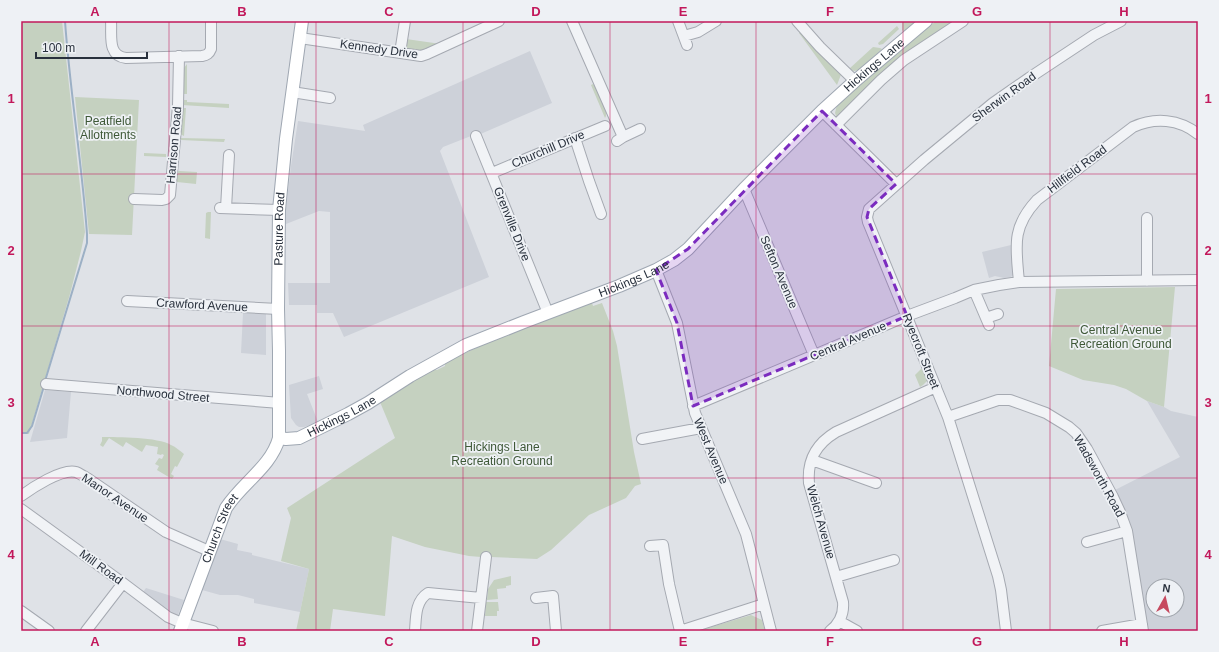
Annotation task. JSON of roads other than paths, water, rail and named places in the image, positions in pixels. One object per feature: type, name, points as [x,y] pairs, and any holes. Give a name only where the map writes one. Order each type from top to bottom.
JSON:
[{"type":"main road","name":"Pasture Road","points":[[280,438],[278,309],[279,210],[281,178],[302,21]]},
{"type":"main road","name":"Hickings Lane","points":[[280,438],[299,438],[368,403],[410,376],[466,345],[591,297],[656,270],[674,260],[688,249],[744,189],[822,111],[926,21]]},
{"type":"main road","name":"Church Street","points":[[181,627],[226,508],[238,492],[272,456],[280,438]]},
{"type":"street","points":[[111,21],[113,50],[115,54],[120,57],[202,56],[210,53],[211,21]]},
{"type":"street","points":[[400,53],[405,21]]},
{"type":"street","name":"Kennedy Drive","points":[[300,38],[416,56],[424,55],[499,21]]},
{"type":"street","points":[[572,21],[599,70],[620,139],[640,129]]},
{"type":"street","points":[[678,21],[685,40],[716,21]]},
{"type":"street","points":[[797,21],[820,47],[855,81]]},
{"type":"street","name":"Hickings Lane","points":[[836,125],[881,80],[904,60],[963,21]]},
{"type":"street","name":"Sherwin Road","points":[[896,184],[993,103],[1094,35],[1121,21]]},
{"type":"street","name":"Harrison Road","points":[[134,199],[162,200],[166,199],[170,195],[178,106],[179,56]]},
{"type":"street","points":[[292,92],[330,99]]},
{"type":"street","points":[[822,111],[896,184]]},
{"type":"street","name":"Hillfield Road","points":[[1019,282],[1016,245],[1018,231],[1026,214],[1037,200],[1134,127],[1141,124],[1164,120],[1173,121],[1198,134]]},
{"type":"street","name":"Churchill Drive","points":[[492,173],[605,126]]},
{"type":"street","name":"Grenville Drive","points":[[476,136],[548,313]]},
{"type":"street","points":[[575,138],[601,214]]},
{"type":"street","points":[[229,155],[223,208],[279,210]]},
{"type":"street","name":"Ryecroft Street","points":[[896,184],[869,209],[867,217],[868,222],[948,417],[998,576],[1006,631]]},
{"type":"street","name":"Sefton Avenue","points":[[744,189],[814,355]]},
{"type":"street","points":[[1147,218],[1147,281]]},
{"type":"street","name":"West Avenue","points":[[656,270],[677,322],[693,406],[746,534],[771,631]]},
{"type":"street","name":"Central Avenue","points":[[693,406],[907,316],[974,290],[1019,282],[1198,280]]},
{"type":"street","points":[[974,290],[988,322],[998,314]]},
{"type":"street","name":"Crawford Avenue","points":[[127,301],[278,309]]},
{"type":"street","name":"Northwood Street","points":[[46,384],[280,403]]},
{"type":"street","name":"Welch Avenue","points":[[830,631],[842,614],[843,602],[810,492],[808,473],[812,460],[820,445],[836,432],[936,387]]},
{"type":"street","name":"Wadsworth Road","points":[[948,417],[998,400],[1010,400],[1046,413],[1076,433],[1087,448],[1120,512],[1127,531],[1142,627]]},
{"type":"street","points":[[642,439],[701,428]]},
{"type":"street","points":[[812,460],[876,483]]},
{"type":"street","name":"Manor Avenue","points":[[21,496],[46,480],[66,472],[75,472],[87,478],[166,532],[209,552]]},
{"type":"street","name":"Mill Road","points":[[21,509],[123,582],[181,627],[214,631]]},
{"type":"street","points":[[1087,542],[1127,531]]},
{"type":"street","points":[[650,546],[663,545],[668,584],[680,631],[764,604]]},
{"type":"street","points":[[477,631],[486,557]]},
{"type":"street","points":[[836,577],[894,560]]},
{"type":"street","points":[[86,631],[123,582]]},
{"type":"street","points":[[415,631],[419,601],[428,594],[481,598]]},
{"type":"street","points":[[536,598],[553,596],[556,631]]},
{"type":"street","points":[[21,611],[49,631]]},
{"type":"street","points":[[839,620],[857,631]]},
{"type":"street","points":[[1102,631],[1142,627]]},
{"type":"waterway","points":[[45,381],[87,243],[85,207],[65,21]]},
{"type":"waterway","points":[[21,433],[27,433],[32,426],[44,386]]},
{"type":"park label","name":"Peatfield Allotments","points":[[108,128]]},
{"type":"park label","name":"Central Avenue Recreation Ground","points":[[1121,337]]},
{"type":"park label","name":"Hickings Lane Recreation Ground","points":[[502,454]]}]
